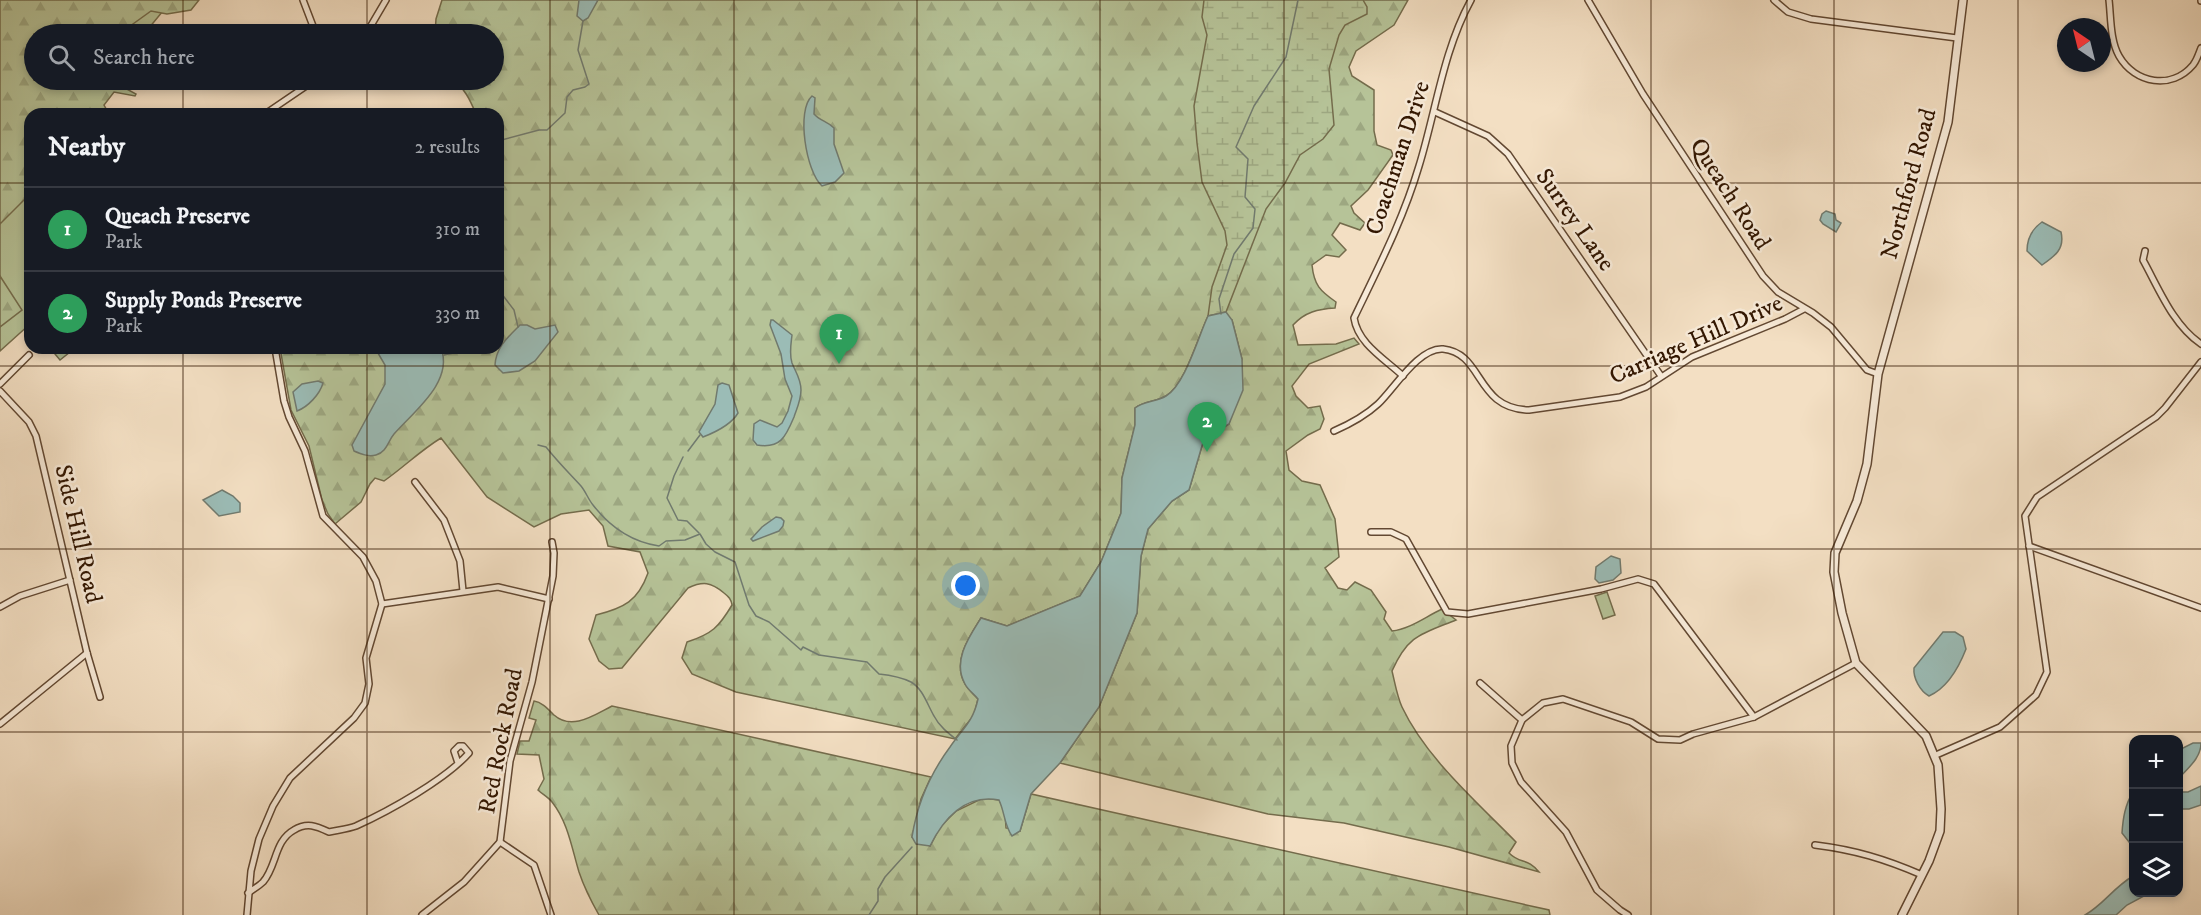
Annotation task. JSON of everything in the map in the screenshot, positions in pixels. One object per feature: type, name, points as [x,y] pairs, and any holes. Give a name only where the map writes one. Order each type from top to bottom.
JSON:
[{"type":"street","points":[[303,0],[312,24]]},
{"type":"street","points":[[372,24],[386,0]]},
{"type":"street","name":"Coachman Drive","points":[[1403,376],[1361,339],[1354,318],[1401,221],[1435,112],[1458,23],[1470,0]]},
{"type":"street","name":"Queach Road","points":[[1588,0],[1643,94],[1757,268],[1777,291],[1821,319],[1836,332],[1867,370],[1878,374]]},
{"type":"street","points":[[1774,0],[1788,12],[1811,19],[1957,38]]},
{"type":"street","name":"Northford Road","points":[[1857,663],[1842,613],[1834,572],[1835,553],[1857,501],[1867,464],[1878,374],[1948,122],[1963,0]]},
{"type":"street","points":[[2109,0],[2115,45],[2119,56],[2134,73],[2151,80],[2170,81],[2185,74],[2195,63],[2201,48]]},
{"type":"street","points":[[275,108],[301,90]]},
{"type":"street","name":"Surrey Lane","points":[[1435,112],[1488,136],[1508,154],[1661,376]]},
{"type":"street","points":[[2145,251],[2143,260],[2176,320],[2191,337],[2201,344]]},
{"type":"street","name":"Carriage Hill Drive","points":[[1334,431],[1361,417],[1376,405],[1424,354],[1431,350],[1448,350],[1464,357],[1491,396],[1498,402],[1517,410],[1529,410],[1620,397],[1646,387],[1711,348],[1785,319],[1804,309]]},
{"type":"street","points":[[247,915],[251,871],[259,838],[281,790],[300,768],[354,718],[365,703],[369,684],[366,658],[382,604],[376,581],[363,557],[330,525],[318,504],[305,451],[286,409],[276,354]]},
{"type":"street","points":[[0,384],[29,355]]},
{"type":"street","points":[[1936,755],[2000,726],[2036,694],[2047,672],[2025,516],[2037,497],[2156,417],[2201,362]]},
{"type":"street","name":"Side Hill Road","points":[[0,391],[29,422],[36,436],[87,653],[100,697]]},
{"type":"street","points":[[415,482],[444,520],[460,561],[463,591]]},
{"type":"street","points":[[1371,532],[1391,531],[1406,539],[1447,612],[1452,614],[1468,615],[1601,589],[1638,579],[1654,584],[1754,717]]},
{"type":"street","name":"Red Rock Road","points":[[422,915],[464,882],[500,842],[510,761],[532,682],[553,576],[552,542]]},
{"type":"street","points":[[2029,546],[2201,608]]},
{"type":"street","points":[[0,607],[20,596],[70,580]]},
{"type":"street","points":[[382,604],[498,587],[549,598]]},
{"type":"street","points":[[0,724],[87,653]]},
{"type":"street","points":[[1628,915],[1597,890],[1566,832],[1521,782],[1512,763],[1511,746],[1522,720],[1543,703],[1563,699],[1631,722],[1658,739],[1680,740],[1693,734],[1754,717],[1857,663],[1926,736],[1936,755],[1940,778],[1941,824],[1936,843],[1902,915]]},
{"type":"street","points":[[1480,683],[1522,720]]},
{"type":"street","points":[[248,893],[263,882],[279,846],[289,833],[303,824],[317,826],[329,832],[354,826],[424,789],[458,763]]},
{"type":"street","points":[[500,842],[534,865],[551,915]]},
{"type":"street","points":[[1815,845],[1850,850],[1888,861],[1922,875]]},
{"type":"green space","points":[[0,0],[172,0],[152,24],[24,24],[24,90],[99,90],[88,103],[62,108],[24,108],[24,329],[0,351]]},
{"type":"green space","points":[[0,0],[199,0],[191,10],[167,14],[151,11],[133,24],[24,24],[24,90],[129,90],[136,94],[135,96],[114,92],[104,105],[106,108],[24,108],[24,200],[0,224]]},
{"type":"green space","points":[[442,0],[1408,0],[1394,25],[1356,51],[1349,67],[1352,76],[1374,90],[1374,131],[1377,145],[1391,150],[1393,155],[1368,190],[1351,206],[1354,213],[1365,223],[1360,230],[1340,223],[1332,235],[1346,250],[1339,257],[1326,255],[1312,265],[1316,283],[1336,302],[1335,308],[1312,312],[1293,325],[1298,345],[1336,344],[1354,338],[1359,344],[1309,364],[1292,386],[1296,396],[1308,408],[1320,406],[1324,419],[1320,429],[1286,451],[1289,470],[1302,481],[1320,485],[1335,519],[1339,557],[1325,568],[1338,588],[1347,590],[1355,582],[1371,590],[1386,612],[1384,619],[1392,631],[1411,625],[1442,609],[1456,620],[1417,637],[1404,650],[1392,671],[1399,698],[1412,726],[1438,762],[1516,842],[1509,853],[1531,864],[1539,872],[1449,847],[1344,823],[1268,814],[1060,763],[1099,707],[1137,613],[1141,556],[1148,529],[1172,501],[1189,490],[1204,439],[1229,424],[1242,359],[1232,320],[1208,316],[1185,371],[1173,390],[1162,398],[1135,408],[1135,425],[1122,478],[1121,513],[1101,562],[1080,596],[1007,626],[981,618],[964,650],[960,667],[965,684],[978,699],[974,715],[955,739],[736,692],[692,674],[682,658],[687,642],[714,629],[732,605],[726,594],[707,584],[698,584],[688,588],[622,668],[609,669],[599,661],[589,639],[596,615],[622,606],[635,597],[640,590],[648,573],[640,552],[608,546],[603,526],[589,510],[561,514],[534,527],[487,497],[441,438],[384,481],[375,478],[361,502],[335,524],[322,500],[309,446],[291,410],[281,354],[504,354],[504,108],[473,108],[464,90],[504,90],[504,24],[436,24]]},
{"type":"green space","points":[[1204,0],[1363,0],[1367,7],[1367,14],[1345,25],[1339,35],[1329,69],[1334,125],[1323,139],[1300,155],[1285,183],[1266,209],[1226,312],[1208,316],[1212,287],[1227,245],[1225,231],[1202,182],[1197,143],[1194,106],[1207,35],[1202,17]]},
{"type":"green space","points":[[0,276],[22,310],[0,327]]},
{"type":"green space","points":[[55,354],[68,354],[60,360]]},
{"type":"green space","points":[[1607,592],[1615,615],[1603,619],[1595,596]]},
{"type":"green space","points":[[534,701],[542,704],[561,720],[568,722],[583,720],[612,706],[931,777],[921,799],[912,837],[930,846],[940,827],[956,811],[983,798],[999,800],[1005,812],[1006,828],[1020,831],[1031,794],[1549,910],[1550,915],[599,915],[581,878],[562,818],[552,802],[538,790],[544,779],[539,755],[517,754],[520,741],[529,741],[536,720],[529,718]]},
{"type":"water","points":[[579,0],[598,0],[588,18],[583,21],[577,16]]},
{"type":"water","points":[[812,96],[815,98],[814,114],[834,128],[834,144],[844,173],[835,182],[822,186],[811,168],[805,141],[805,114],[807,103]]},
{"type":"water","points":[[1826,211],[1835,214],[1836,220],[1841,223],[1836,232],[1820,220]]},
{"type":"water","points":[[2042,222],[2061,232],[2062,243],[2058,252],[2042,265],[2027,251],[2031,235]]},
{"type":"water","points":[[1226,312],[1232,320],[1242,359],[1243,390],[1229,424],[1204,439],[1189,490],[1172,501],[1148,529],[1141,556],[1137,613],[1099,707],[1060,763],[1031,794],[1020,831],[1012,836],[1007,828],[999,800],[987,799],[976,801],[957,810],[942,826],[930,846],[916,844],[912,837],[925,790],[936,768],[976,707],[978,699],[965,684],[960,667],[961,658],[972,633],[981,618],[1007,626],[1080,596],[1101,562],[1121,513],[1122,478],[1135,425],[1135,408],[1162,398],[1173,390],[1185,371],[1208,316]]},
{"type":"water","points":[[771,320],[792,335],[791,360],[801,390],[798,407],[782,440],[765,446],[757,445],[753,440],[754,424],[760,420],[777,427],[782,423],[788,411],[792,396],[785,379],[781,354],[770,325]]},
{"type":"water","points":[[520,325],[527,325],[535,329],[555,325],[558,332],[535,361],[519,371],[503,373],[495,365],[498,354],[504,354],[504,342]]},
{"type":"water","points":[[379,354],[442,354],[443,361],[442,373],[430,396],[394,434],[383,451],[370,456],[354,451],[352,445],[385,384],[385,365]]},
{"type":"water","points":[[318,381],[323,383],[316,396],[297,411],[293,392],[302,384]]},
{"type":"water","points":[[722,383],[729,385],[738,413],[727,425],[703,437],[699,432],[715,404],[718,385]]},
{"type":"water","points":[[222,490],[240,503],[240,512],[219,516],[203,500]]},
{"type":"water","points":[[776,517],[784,521],[779,531],[753,541],[751,539],[762,527]]},
{"type":"water","points":[[1611,556],[1620,559],[1621,573],[1613,580],[1599,583],[1595,579],[1596,567]]},
{"type":"water","points":[[1943,632],[1955,632],[1963,637],[1966,649],[1952,676],[1941,688],[1929,696],[1918,684],[1914,668]]},
{"type":"water","points":[[2193,743],[2201,743],[2199,753],[2183,773],[2183,748]]},
{"type":"water","points":[[2201,786],[2201,805],[2183,809],[2183,792]]},
{"type":"water","points":[[2129,800],[2129,842],[2122,833]]},
{"type":"water","points":[[2129,879],[2129,897],[2142,897],[2127,905],[2116,915],[2085,915],[2098,906]]},
{"type":"waterway","points":[[1221,314],[1219,299],[1234,254],[1253,228],[1255,209],[1245,197],[1248,159],[1236,147],[1254,106],[1286,57],[1298,0]]},
{"type":"waterway","points":[[504,139],[547,130],[565,113],[567,97],[573,90],[589,84],[578,50],[583,21]]},
{"type":"waterway","points":[[504,297],[514,310],[518,327]]},
{"type":"waterway","points":[[444,355],[449,354]]},
{"type":"waterway","points":[[688,451],[700,435]]},
{"type":"waterway","points":[[538,445],[546,447],[581,486],[591,503],[614,527],[640,541],[659,546],[666,541],[685,540],[700,534],[715,552],[735,562],[749,605],[756,616],[769,622],[801,650],[803,647],[819,655],[867,662],[879,674],[911,682],[922,693],[938,723],[957,740]]},
{"type":"waterway","points":[[683,457],[667,498],[678,520],[687,521],[699,533]]},
{"type":"waterway","points":[[869,915],[878,901],[878,889],[885,877],[912,847]]},
{"type":"place","name":"Queach Preserve","points":[[839,364]]},
{"type":"place","name":"Supply Ponds Preserve","points":[[1207,452]]}]
